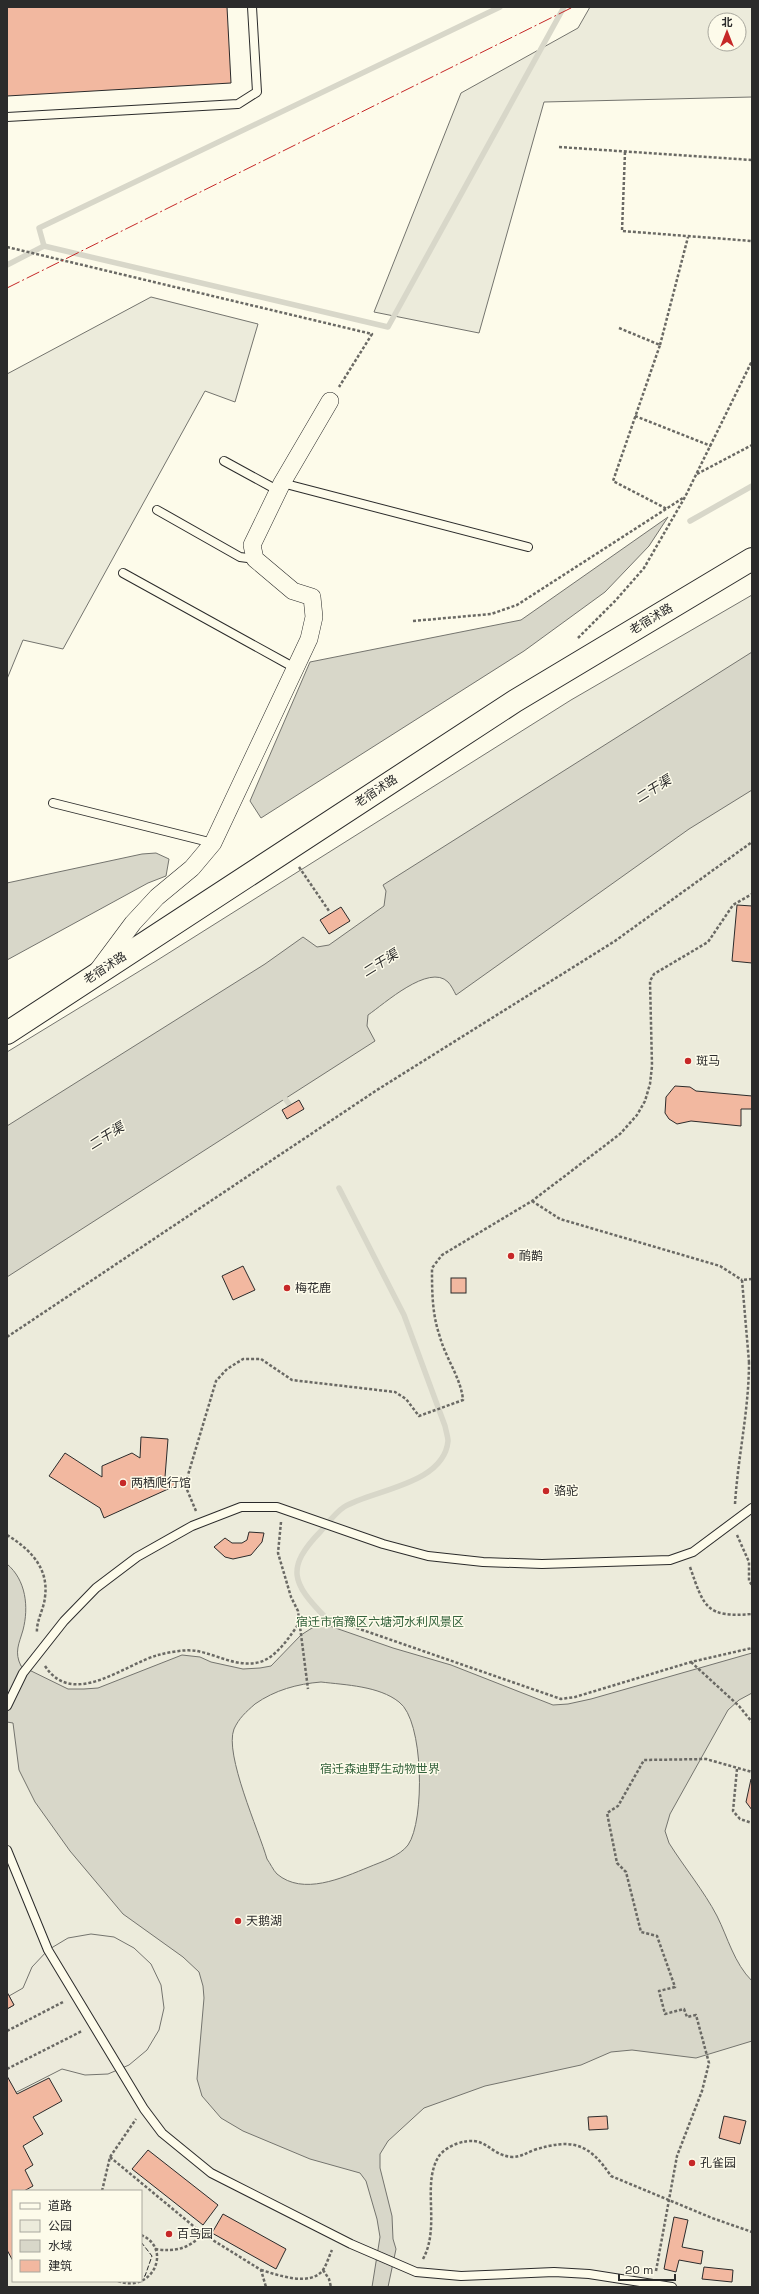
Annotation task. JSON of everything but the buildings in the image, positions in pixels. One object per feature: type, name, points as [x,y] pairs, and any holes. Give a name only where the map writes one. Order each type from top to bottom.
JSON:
[{"type":"main road","name":"老宿沭路","points":[[7,1032],[515,701],[752,559]]},
{"type":"street","points":[[93,976],[133,923],[156,897],[192,868],[213,843],[309,639],[314,617],[312,598],[293,591],[255,559],[252,545],[280,487],[330,401]]},
{"type":"lane","points":[[7,117],[238,104],[258,92],[252,7]]},
{"type":"lane","points":[[224,461],[280,487],[528,548]]},
{"type":"lane","points":[[157,510],[240,557],[255,559]]},
{"type":"lane","points":[[123,573],[295,668]]},
{"type":"lane","points":[[53,803],[213,843]]},
{"type":"lane","points":[[7,1706],[23,1673],[64,1621],[96,1588],[137,1556],[201,1522],[241,1507],[277,1507],[318,1523],[383,1544],[428,1556],[483,1562],[542,1564],[670,1560],[693,1552],[752,1508]]},
{"type":"lane","points":[[7,1850],[48,1950],[144,2109],[162,2133],[211,2173],[338,2238],[416,2272],[462,2276],[554,2272],[589,2274],[672,2287]]},
{"type":"path","points":[[559,147],[752,160]]},
{"type":"path","points":[[625,152],[622,231],[688,237],[752,240]]},
{"type":"path","points":[[667,509],[613,481],[660,345],[688,237]]},
{"type":"path","points":[[7,247],[372,334],[330,401]]},
{"type":"path","points":[[619,328],[660,345]]},
{"type":"path","points":[[577,639],[616,600],[644,568],[685,497],[752,361]]},
{"type":"path","points":[[635,416],[711,446]]},
{"type":"path","points":[[696,475],[752,445]]},
{"type":"path","points":[[413,621],[491,614],[517,605],[685,497]]},
{"type":"path","points":[[7,1337],[377,1090],[615,941],[752,842]]},
{"type":"path","points":[[287,850],[328,911]]},
{"type":"path","points":[[201,1522],[185,1485],[216,1381],[227,1369],[243,1359],[261,1359],[292,1380],[395,1392],[406,1399],[419,1416],[462,1400],[462,1391],[440,1337],[433,1311],[432,1268],[442,1255],[532,1201],[620,1134],[637,1115],[645,1101],[651,1078],[650,981],[654,974],[708,942],[733,905],[752,894]]},
{"type":"path","points":[[532,1201],[560,1220],[720,1266],[742,1280],[752,1279]]},
{"type":"path","points":[[742,1280],[750,1361],[749,1396],[732,1524],[749,1562],[749,1581],[752,1585]]},
{"type":"path","points":[[283,1510],[278,1553],[281,1570],[290,1597],[298,1611],[308,1689]]},
{"type":"path","points":[[7,1535],[33,1554],[45,1580],[45,1598],[36,1630],[38,1654],[49,1672],[60,1680],[75,1684],[90,1684],[157,1655],[187,1650],[231,1662],[248,1664],[261,1662],[286,1642],[300,1622],[331,1619],[561,1699],[582,1695],[691,1662],[752,1648]]},
{"type":"path","points":[[686,1555],[698,1589],[707,1606],[715,1612],[725,1616],[752,1614]]},
{"type":"path","points":[[691,1662],[739,1706],[752,1722]]},
{"type":"path","points":[[655,2285],[656,2258],[677,2156],[702,2091],[710,2063],[696,2014],[687,2017],[684,2009],[665,2014],[659,1991],[675,1987],[657,1936],[641,1932],[626,1872],[617,1863],[607,1813],[618,1806],[644,1760],[706,1759],[752,1772]]},
{"type":"path","points":[[737,1769],[733,1811],[740,1819],[752,1823]]},
{"type":"path","points":[[7,2031],[75,1996]]},
{"type":"path","points":[[7,2069],[93,2025]]},
{"type":"path","points":[[102,2190],[110,2157],[144,2109]]},
{"type":"path","points":[[416,2272],[430,2248],[433,2228],[432,2177],[435,2163],[441,2154],[454,2145],[469,2140],[484,2143],[503,2156],[520,2157],[550,2145],[572,2143],[585,2147],[602,2163],[611,2176],[752,2232]]},
{"type":"path","points":[[110,2157],[203,2234],[261,2270],[294,2278],[306,2278],[323,2270],[338,2238]]},
{"type":"path","points":[[155,2248],[168,2250],[187,2248],[203,2234]]},
{"type":"path","points":[[142,2236],[150,2241],[155,2248],[156,2265],[148,2279],[142,2281]]},
{"type":"path","points":[[261,2270],[266,2287]]},
{"type":"path","points":[[323,2270],[329,2278],[331,2287]]},
{"type":"path","points":[[122,2282],[132,2285],[140,2282]]},
{"type":"green space","points":[[590,7],[752,7],[752,97],[544,102],[479,333],[374,312],[461,93],[578,28]]},
{"type":"green space","points":[[151,297],[258,324],[235,402],[205,391],[63,649],[23,640],[7,679],[7,374]]},
{"type":"green space","name":"宿迁市宿豫区六塘河水利风景区","points":[[752,595],[752,2287],[7,2287],[7,1052],[156,961],[571,700]]},
{"type":"shaded area","points":[[91,1934],[114,1937],[134,1948],[151,1964],[161,1985],[164,2008],[159,2030],[147,2050],[129,2065],[108,2074],[85,2075],[62,2069],[7,2097],[7,2009],[14,2005],[9,1996],[23,1988],[32,1967],[48,1950],[68,1938]]},
{"type":"water","points":[[668,517],[649,546],[605,592],[524,651],[261,818],[250,801],[310,662],[521,620]]},
{"type":"water","name":"二干渠","points":[[752,652],[752,790],[689,829],[456,995],[448,982],[440,978],[430,978],[419,981],[407,987],[368,1015],[367,1026],[375,1041],[7,1277],[7,1126],[265,964],[303,937],[317,947],[329,945],[384,906],[386,891],[383,885]]},
{"type":"water","points":[[156,853],[169,859],[166,876],[148,883],[7,960],[7,883],[142,854]]},
{"type":"water","points":[[7,1564],[13,1570],[22,1586],[26,1603],[25,1621],[18,1652],[21,1666],[68,1689],[98,1688],[182,1655],[200,1657],[211,1662],[243,1669],[271,1666],[301,1635],[312,1628],[324,1624],[393,1648],[451,1665],[553,1705],[568,1704],[591,1699],[752,1653],[752,1693],[739,1700],[728,1710],[670,1814],[665,1831],[669,1843],[717,1916],[740,1966],[752,1981],[752,2041],[696,2058],[632,2050],[611,2052],[581,2065],[485,2086],[424,2108],[388,2141],[380,2154],[380,2168],[392,2216],[393,2239],[396,2249],[388,2287],[372,2287],[380,2237],[377,2219],[366,2181],[360,2173],[310,2159],[243,2131],[221,2118],[202,2096],[197,2079],[204,1998],[203,1986],[199,1972],[183,1957],[123,1914],[70,1851],[35,1802],[19,1770],[13,1723],[7,1722]],"holes":[[[321,1682],[372,1689],[399,1702],[407,1712],[413,1729],[417,1749],[419,1771],[417,1815],[414,1833],[408,1845],[405,1849],[385,1861],[335,1880],[323,1883],[299,1884],[287,1880],[277,1874],[267,1859],[238,1774],[232,1741],[234,1729],[240,1718],[255,1704],[286,1688]]]},
{"type":"waterway","points":[[44,246],[39,228],[500,7]]},
{"type":"waterway","points":[[7,265],[44,246],[388,327],[564,7]]},
{"type":"waterway","points":[[690,521],[752,486]]},
{"type":"waterway","points":[[281,1093],[289,1104]]},
{"type":"waterway","points":[[324,1624],[325,1617],[305,1594],[297,1575],[298,1566],[302,1555],[309,1544],[344,1507],[356,1501],[405,1484],[420,1477],[434,1467],[443,1456],[448,1441],[445,1426],[404,1315],[339,1188]]},
{"type":"fence","points":[[142,2243],[152,2256],[145,2276],[142,2277]]},
{"type":"power","points":[[7,288],[573,7]]},
{"type":"place","name":"斑马","points":[[688,1061]]},
{"type":"place","name":"鸸鹋","points":[[511,1256]]},
{"type":"place","name":"梅花鹿","points":[[287,1288]]},
{"type":"place","name":"两栖爬行馆","points":[[123,1483]]},
{"type":"place","name":"骆驼","points":[[546,1491]]},
{"type":"place","name":"天鹅湖","points":[[238,1921]]},
{"type":"place","name":"孔雀园","points":[[692,2163]]},
{"type":"place","name":"百鸟园","points":[[169,2234]]},
{"type":"park label","name":"宿迁森迪野生动物世界","points":[[380,1769]]}]
